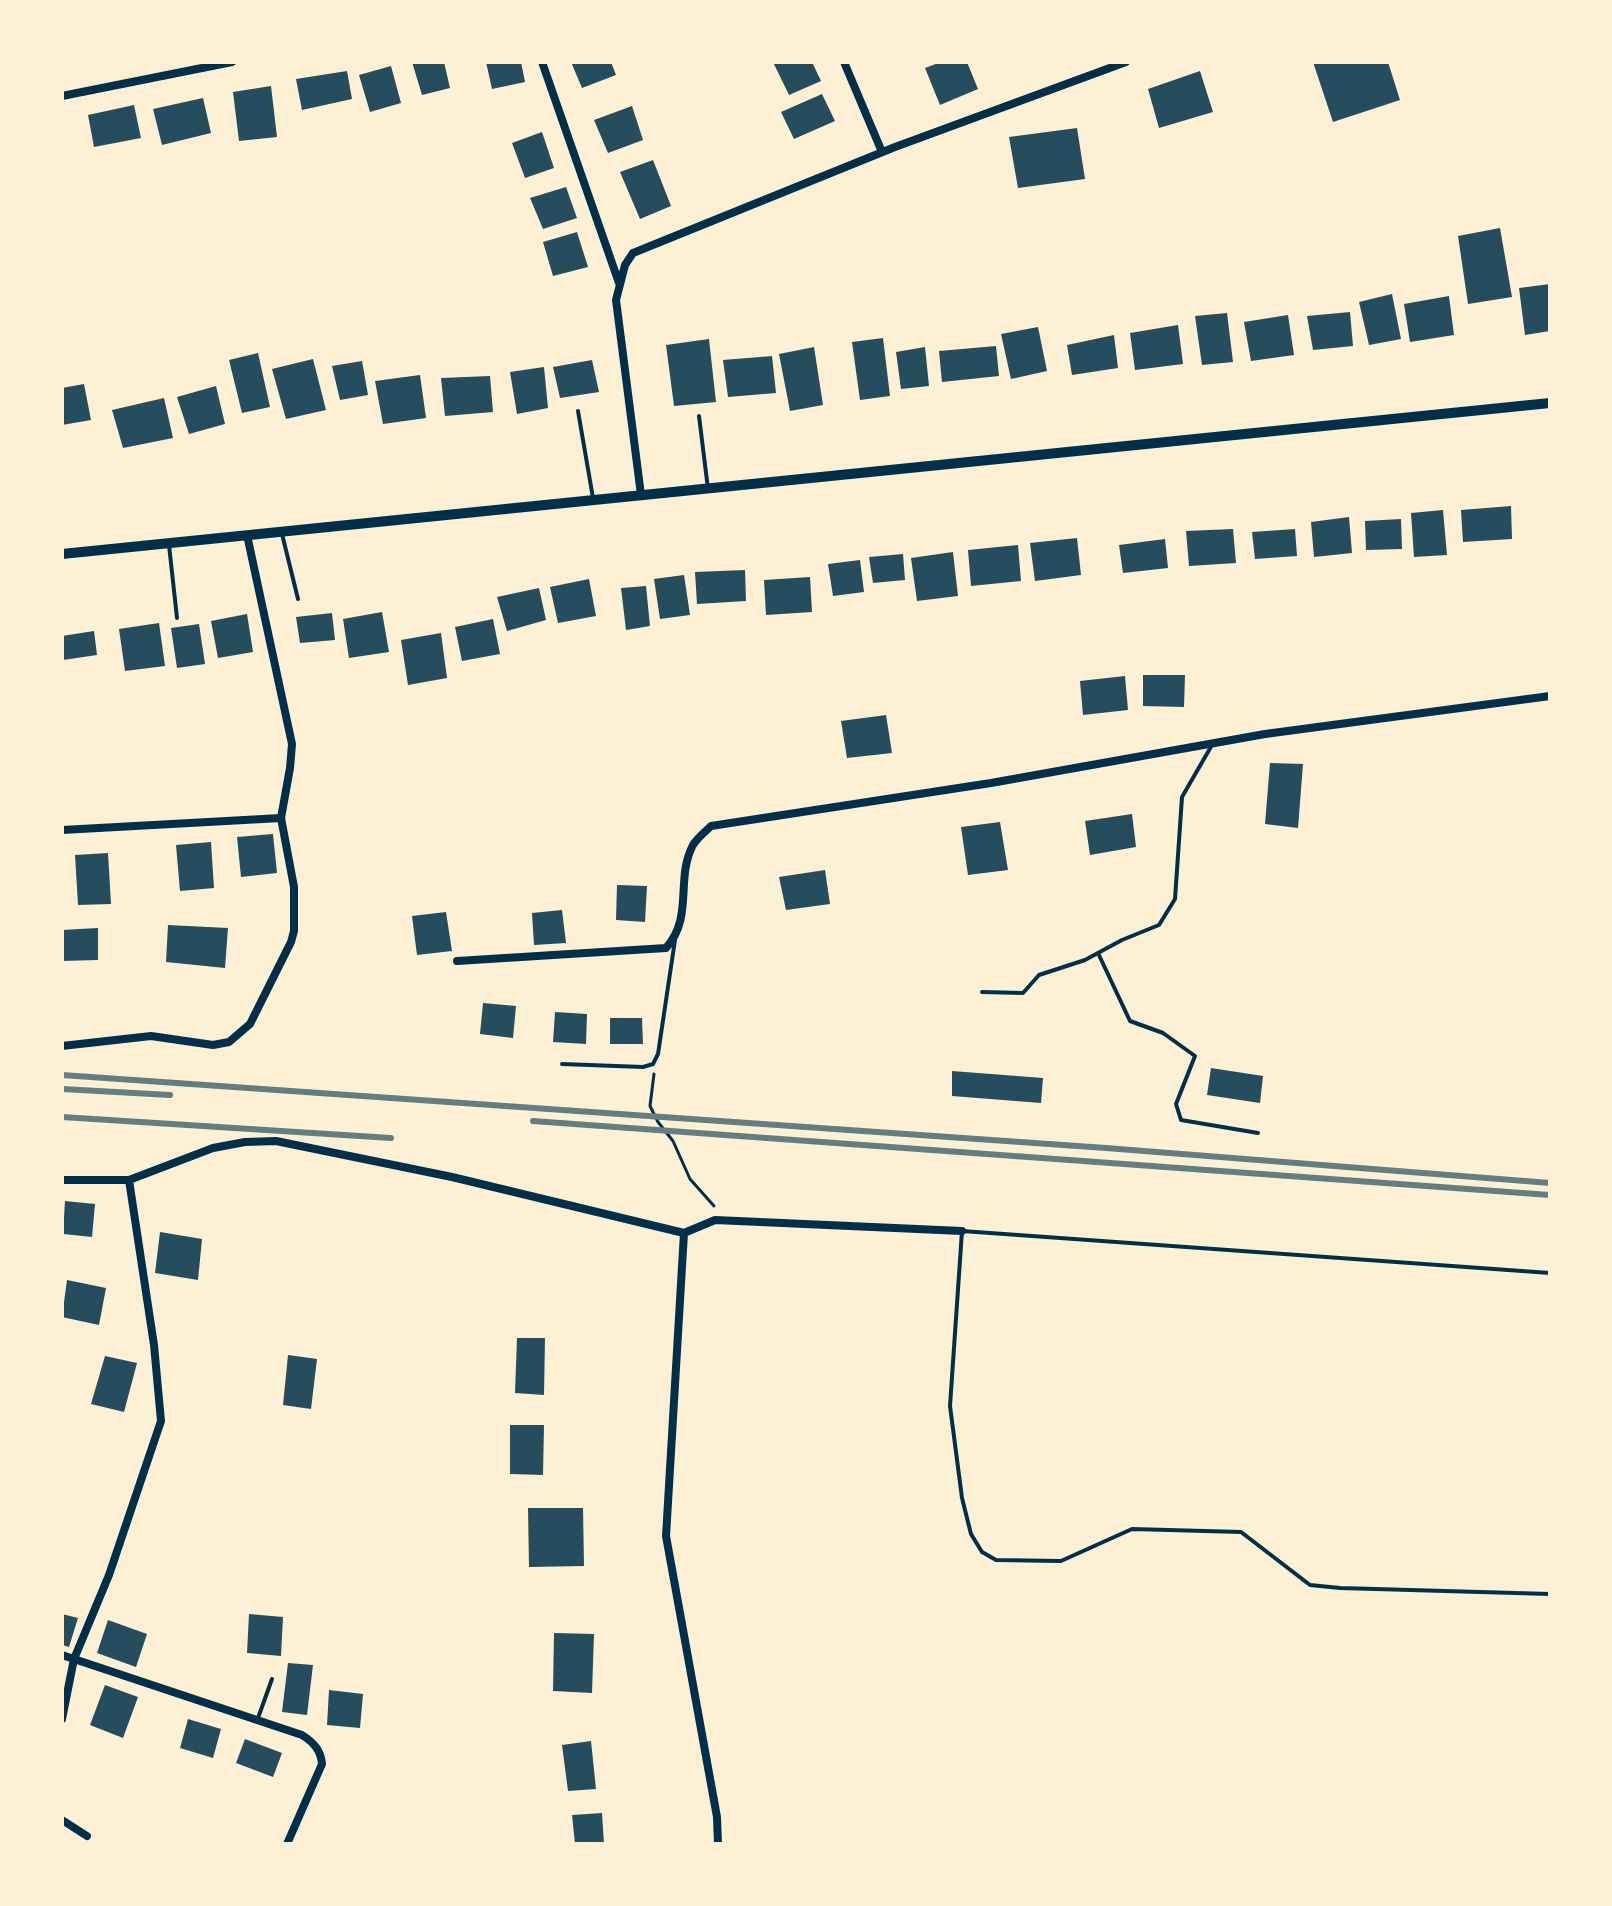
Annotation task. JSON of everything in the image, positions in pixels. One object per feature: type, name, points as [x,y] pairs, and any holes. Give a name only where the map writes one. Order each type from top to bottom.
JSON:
[{"type":"street","points":[[62,96],[232,62]]},
{"type":"street","points":[[542,62],[619,283]]},
{"type":"street","points":[[844,62],[882,152]]},
{"type":"street","points":[[641,495],[616,300],[628,259],[644,247],[882,152],[1126,62]]},
{"type":"street","points":[[62,554],[1550,403]]},
{"type":"street","points":[[62,1046],[151,1036],[221,1045],[237,1037],[250,1024],[291,942],[294,887],[281,818],[292,744],[247,535]]},
{"type":"street","points":[[457,961],[666,948],[676,938],[681,925],[686,867],[694,843],[711,826],[991,783],[1213,743],[1550,696]]},
{"type":"street","points":[[62,830],[281,818]]},
{"type":"street","points":[[62,1180],[129,1180],[213,1148],[245,1142],[276,1141],[452,1177],[684,1233],[715,1220],[962,1231]]},
{"type":"street","points":[[62,1719],[74,1659],[109,1575],[161,1421],[154,1345],[129,1180]]},
{"type":"street","points":[[684,1233],[666,1536],[717,1817],[718,1844]]},
{"type":"street","points":[[62,1655],[302,1735],[312,1742],[322,1756],[322,1764],[287,1844]]},
{"type":"street","points":[[62,1820],[87,1836]]},
{"type":"lane","points":[[578,411],[594,500]]},
{"type":"lane","points":[[699,416],[708,489]]},
{"type":"lane","points":[[281,532],[298,599]]},
{"type":"lane","points":[[169,543],[177,618]]},
{"type":"lane","points":[[982,992],[1023,993],[1039,975],[1085,960],[1159,925],[1175,899],[1182,797],[1213,743]]},
{"type":"lane","points":[[562,1064],[643,1067],[653,1064],[658,1054],[676,938]]},
{"type":"lane","points":[[1098,953],[1130,1021],[1163,1033],[1195,1056],[1176,1104],[1181,1120],[1258,1133]]},
{"type":"lane","points":[[1550,1273],[962,1231],[950,1406],[962,1498],[971,1534],[982,1552],[996,1560],[1061,1561],[1132,1529],[1241,1532],[1310,1585],[1550,1594]]},
{"type":"lane","points":[[257,1720],[272,1679]]},
{"type":"path","points":[[658,1054],[650,1106],[673,1141],[690,1179],[714,1205],[715,1220]]},
{"type":"building","points":[[412,62],[444,62],[450,88],[422,95]]},
{"type":"building","points":[[486,62],[521,62],[525,82],[492,89]]},
{"type":"building","points":[[571,62],[611,62],[616,75],[582,88]]},
{"type":"building","points":[[773,62],[812,62],[821,81],[789,95]]},
{"type":"building","points":[[941,62],[967,62],[978,89],[940,105],[925,68]]},
{"type":"building","points":[[1313,62],[1388,62],[1400,100],[1333,122]]},
{"type":"building","points":[[391,66],[401,103],[370,112],[359,75]]},
{"type":"building","points":[[347,71],[352,99],[302,110],[296,79]]},
{"type":"building","points":[[1200,71],[1213,112],[1159,128],[1148,89]]},
{"type":"building","points":[[271,86],[277,137],[239,141],[233,92]]},
{"type":"building","points":[[822,94],[835,121],[794,139],[781,112]]},
{"type":"building","points":[[203,98],[211,133],[162,145],[153,109]]},
{"type":"building","points":[[134,105],[141,138],[94,147],[88,115]]},
{"type":"building","points":[[632,106],[643,140],[608,153],[594,120]]},
{"type":"building","points":[[1077,128],[1085,179],[1018,188],[1009,137]]},
{"type":"building","points":[[542,132],[554,168],[525,178],[512,143]]},
{"type":"building","points":[[653,160],[671,206],[640,219],[620,172]]},
{"type":"building","points":[[566,187],[577,218],[543,229],[530,198]]},
{"type":"building","points":[[1500,228],[1512,297],[1468,304],[1458,236]]},
{"type":"building","points":[[577,232],[588,267],[553,276],[543,242]]},
{"type":"building","points":[[1550,284],[1550,331],[1525,335],[1519,288]]},
{"type":"building","points":[[1392,294],[1401,339],[1369,345],[1359,302]]},
{"type":"building","points":[[1449,296],[1454,335],[1410,342],[1404,304]]},
{"type":"building","points":[[1350,312],[1353,346],[1313,350],[1307,316]]},
{"type":"building","points":[[1227,313],[1233,362],[1202,365],[1195,316]]},
{"type":"building","points":[[1288,315],[1294,355],[1251,361],[1244,322]]},
{"type":"building","points":[[1178,325],[1183,364],[1135,370],[1130,333]]},
{"type":"building","points":[[1038,327],[1047,371],[1011,379],[1001,334]]},
{"type":"building","points":[[1114,335],[1118,368],[1072,375],[1067,345]]},
{"type":"building","points":[[883,338],[890,396],[860,400],[852,342]]},
{"type":"building","points":[[709,339],[716,402],[674,406],[666,345]]},
{"type":"building","points":[[996,346],[999,376],[942,382],[939,351]]},
{"type":"building","points":[[814,347],[823,405],[790,411],[779,354]]},
{"type":"building","points":[[925,347],[929,386],[901,389],[896,352]]},
{"type":"building","points":[[258,353],[270,407],[242,413],[229,360]]},
{"type":"building","points":[[772,356],[776,393],[728,397],[723,360]]},
{"type":"building","points":[[313,359],[326,410],[286,419],[272,369]]},
{"type":"building","points":[[592,360],[599,392],[560,398],[553,367]]},
{"type":"building","points":[[362,361],[368,395],[340,400],[332,366]]},
{"type":"building","points":[[544,367],[548,408],[517,414],[510,372]]},
{"type":"building","points":[[420,375],[426,418],[383,424],[375,381]]},
{"type":"building","points":[[490,376],[493,412],[445,416],[441,378]]},
{"type":"building","points":[[84,384],[91,420],[62,425],[62,388]]},
{"type":"building","points":[[216,386],[225,424],[189,434],[177,397]]},
{"type":"building","points":[[164,398],[173,438],[123,448],[112,410]]},
{"type":"building","points":[[1511,506],[1512,539],[1463,542],[1461,510]]},
{"type":"building","points":[[1443,510],[1447,555],[1414,557],[1411,513]]},
{"type":"building","points":[[1349,517],[1352,553],[1314,557],[1311,522]]},
{"type":"building","points":[[1401,519],[1402,549],[1366,550],[1365,521]]},
{"type":"building","points":[[1233,529],[1236,563],[1189,566],[1186,531]]},
{"type":"building","points":[[1295,529],[1297,556],[1255,559],[1252,532]]},
{"type":"building","points":[[1077,538],[1081,575],[1035,581],[1030,543]]},
{"type":"building","points":[[1165,539],[1168,568],[1123,573],[1119,545]]},
{"type":"building","points":[[1018,545],[1021,581],[971,586],[968,550]]},
{"type":"building","points":[[953,552],[958,596],[917,601],[911,558]]},
{"type":"building","points":[[903,554],[905,580],[873,583],[869,557]]},
{"type":"building","points":[[860,560],[864,592],[833,596],[828,564]]},
{"type":"building","points":[[745,570],[746,601],[697,604],[695,572]]},
{"type":"building","points":[[684,575],[690,615],[660,619],[654,579]]},
{"type":"building","points":[[810,577],[812,612],[766,615],[764,580]]},
{"type":"building","points":[[589,579],[596,616],[558,623],[550,587]]},
{"type":"building","points":[[646,586],[650,626],[626,630],[621,588]]},
{"type":"building","points":[[539,588],[546,620],[507,631],[497,597]]},
{"type":"building","points":[[382,612],[389,652],[349,658],[343,619]]},
{"type":"building","points":[[332,613],[335,640],[300,643],[296,617]]},
{"type":"building","points":[[247,614],[253,652],[218,658],[211,621]]},
{"type":"building","points":[[493,619],[500,654],[462,661],[455,627]]},
{"type":"building","points":[[159,623],[165,666],[125,671],[119,629]]},
{"type":"building","points":[[199,624],[205,664],[177,668],[171,628]]},
{"type":"building","points":[[94,631],[97,655],[63,660],[62,636]]},
{"type":"building","points":[[441,633],[447,678],[408,685],[401,640]]},
{"type":"building","points":[[1143,675],[1185,675],[1184,707],[1143,706]]},
{"type":"building","points":[[1125,676],[1128,710],[1083,715],[1080,681]]},
{"type":"building","points":[[886,715],[892,753],[847,758],[841,721]]},
{"type":"building","points":[[1270,763],[1303,764],[1298,828],[1265,824]]},
{"type":"building","points":[[1132,814],[1136,847],[1090,855],[1085,821]]},
{"type":"building","points":[[1000,822],[1008,870],[968,875],[961,827]]},
{"type":"building","points":[[273,834],[277,873],[241,877],[237,837]]},
{"type":"building","points":[[211,842],[214,888],[180,891],[176,845]]},
{"type":"building","points":[[108,853],[111,904],[78,905],[75,855]]},
{"type":"building","points":[[825,870],[830,904],[786,910],[779,877]]},
{"type":"building","points":[[617,885],[647,886],[645,922],[616,920]]},
{"type":"building","points":[[562,910],[566,943],[534,945],[532,913]]},
{"type":"building","points":[[446,912],[452,951],[417,955],[412,916]]},
{"type":"building","points":[[168,925],[228,928],[225,968],[166,962]]},
{"type":"building","points":[[98,928],[98,960],[62,961],[62,930]]},
{"type":"building","points":[[483,1003],[516,1006],[513,1038],[480,1034]]},
{"type":"building","points":[[555,1012],[587,1014],[586,1044],[553,1042]]},
{"type":"building","points":[[610,1018],[642,1018],[643,1044],[610,1044]]},
{"type":"building","points":[[1211,1068],[1263,1076],[1260,1103],[1207,1095]]},
{"type":"building","points":[[952,1071],[1043,1078],[1041,1103],[952,1096]]},
{"type":"building","points":[[65,1201],[95,1204],[92,1237],[63,1234]]},
{"type":"building","points":[[160,1232],[202,1239],[198,1280],[155,1273]]},
{"type":"building","points":[[67,1280],[106,1288],[99,1325],[62,1317]]},
{"type":"building","points":[[517,1338],[545,1338],[544,1395],[515,1393]]},
{"type":"building","points":[[288,1355],[317,1359],[311,1409],[283,1405]]},
{"type":"building","points":[[105,1356],[137,1363],[124,1412],[91,1404]]},
{"type":"building","points":[[510,1425],[544,1425],[543,1475],[510,1474]]},
{"type":"building","points":[[528,1508],[583,1508],[584,1566],[529,1567]]},
{"type":"building","points":[[62,1614],[78,1618],[69,1647],[62,1645]]},
{"type":"building","points":[[249,1614],[283,1617],[281,1656],[247,1653]]},
{"type":"building","points":[[108,1620],[147,1634],[136,1667],[97,1653]]},
{"type":"building","points":[[554,1633],[594,1634],[592,1693],[553,1691]]},
{"type":"building","points":[[288,1663],[313,1665],[307,1715],[282,1712]]},
{"type":"building","points":[[105,1685],[138,1697],[123,1738],[90,1725]]},
{"type":"building","points":[[329,1690],[363,1694],[360,1728],[327,1725]]},
{"type":"building","points":[[188,1719],[221,1729],[213,1758],[180,1748]]},
{"type":"building","points":[[245,1739],[282,1753],[273,1777],[236,1763]]},
{"type":"building","points":[[591,1741],[596,1789],[568,1791],[562,1745]]},
{"type":"building","points":[[602,1813],[604,1844],[575,1844],[572,1815]]},
{"type":"railway","points":[[62,1075],[1106,1148],[1550,1183]]},
{"type":"railway","points":[[62,1089],[170,1095]]},
{"type":"railway","points":[[62,1117],[391,1138]]},
{"type":"railway","points":[[533,1121],[1550,1195]]}]
